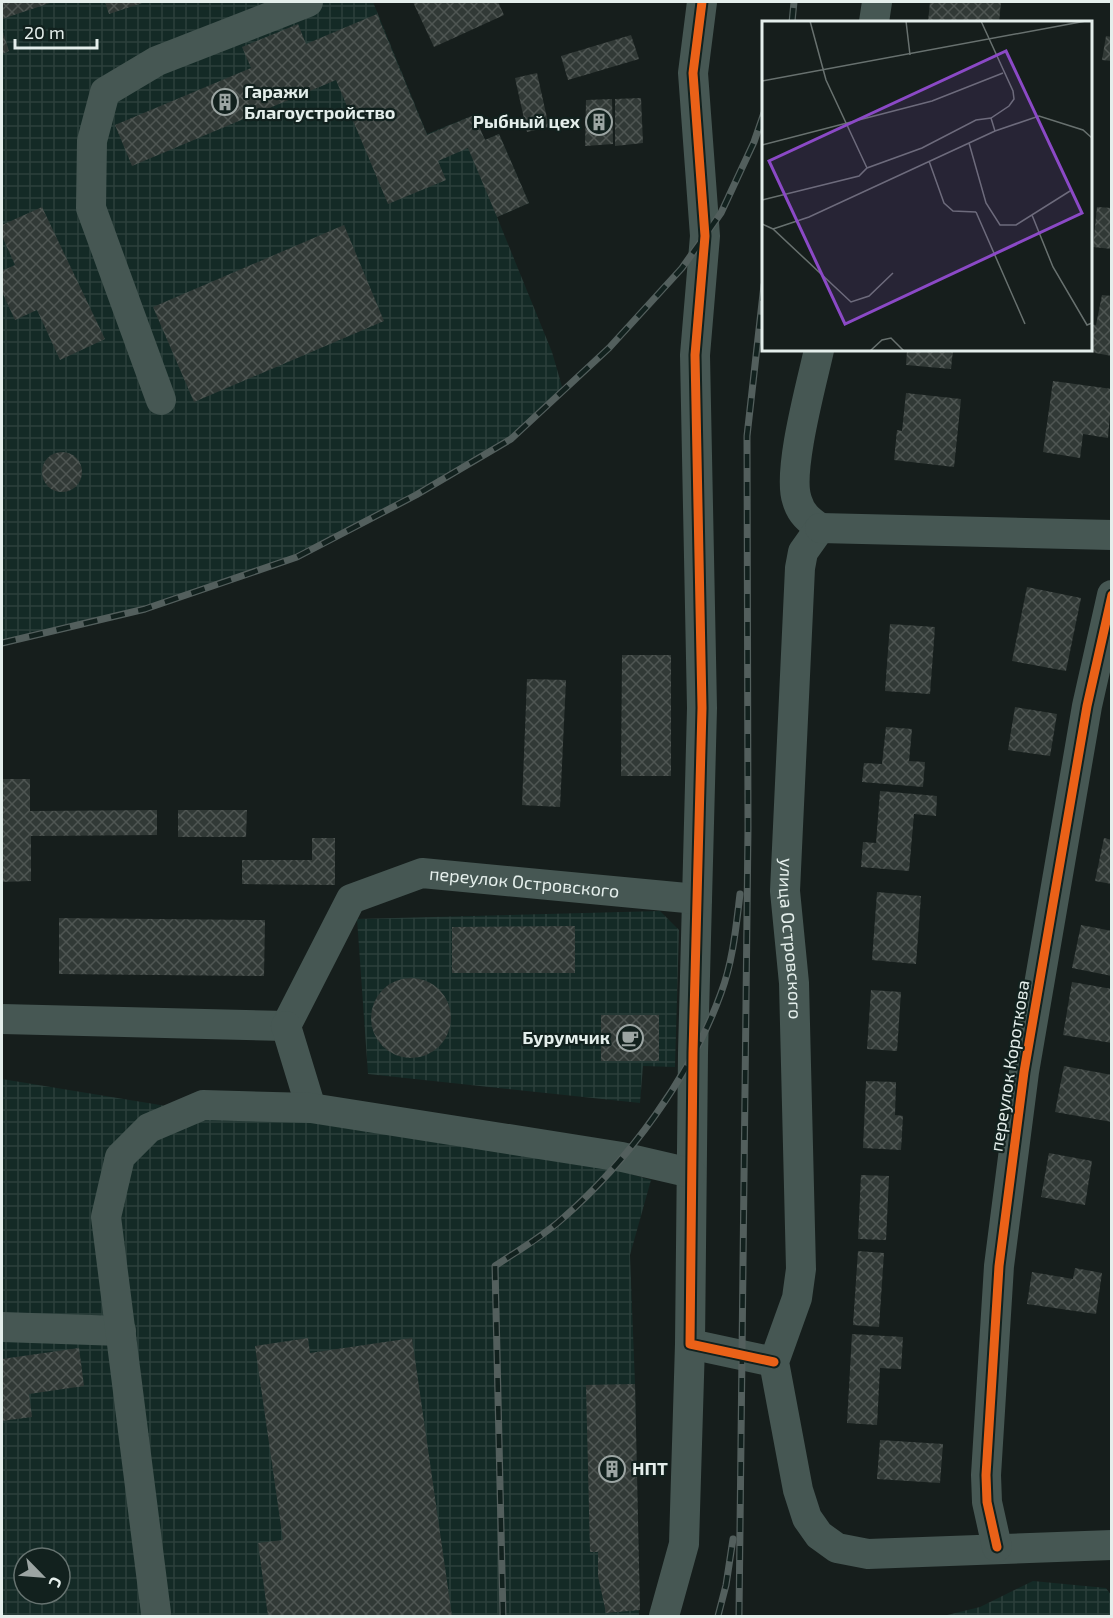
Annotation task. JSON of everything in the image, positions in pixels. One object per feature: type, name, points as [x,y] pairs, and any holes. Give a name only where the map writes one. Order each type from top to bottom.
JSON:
[{"type":"street","points":[[161,399],[91,208],[92,141],[105,92],[157,61],[308,2]]},
{"type":"street","points":[[664,1617],[684,1544],[690,1344],[691,1173],[702,708],[695,355],[705,236],[693,73],[702,2]]},
{"type":"street","points":[[874,21],[877,2]]},
{"type":"street","points":[[819,351],[796,466],[796,499],[805,517],[820,528],[1112,535]]},
{"type":"street","name":"улица Островского","points":[[820,528],[803,552],[800,568],[785,891],[794,983],[801,1269],[796,1298],[774,1362],[798,1490],[807,1518],[819,1535],[837,1548],[868,1554],[997,1547]]},
{"type":"street","name":"переулок Короткова","points":[[997,1547],[987,1502],[986,1475],[999,1266],[1024,1072],[1087,706],[1112,595]]},
{"type":"street","name":"переулок Островского","points":[[286,1026],[351,899],[422,873],[697,899]]},
{"type":"street","points":[[2,1019],[286,1026],[311,1108]]},
{"type":"street","points":[[156,1612],[106,1217],[120,1157],[149,1128],[203,1105],[311,1108],[622,1156],[691,1173]]},
{"type":"street","points":[[2,1327],[121,1331]]},
{"type":"street","points":[[690,1344],[774,1362]]},
{"type":"street","points":[[997,1547],[1112,1545]]},
{"type":"shaded area","points":[[2,2],[373,2],[427,134],[474,115],[485,140],[499,134],[529,203],[497,217],[552,352],[563,390],[511,439],[416,495],[297,557],[145,609],[2,643]]},
{"type":"shaded area","points":[[660,911],[679,930],[675,1067],[643,1066],[640,1103],[368,1074],[357,919]]},
{"type":"shaded area","points":[[2,1079],[227,1116],[371,1125],[614,1169],[651,1180],[630,1255],[639,1616],[2,1616]]},
{"type":"shaded area","points":[[1033,1581],[1106,1588],[1111,1595],[1111,1616],[943,1616],[980,1607]]},
{"type":"building","points":[[2,2],[53,2],[2,19]]},
{"type":"building","points":[[105,2],[145,2],[109,14]]},
{"type":"building","points":[[413,2],[498,2],[504,15],[434,47]]},
{"type":"building","points":[[930,2],[1001,2],[999,21],[928,21]]},
{"type":"building","name":"Гаражи Благоустройство","points":[[377,14],[427,135],[474,115],[485,140],[499,134],[529,203],[497,217],[468,148],[438,161],[446,180],[388,204],[336,80],[132,166],[115,125],[251,68],[242,47],[298,24],[306,44]]},
{"type":"building","points":[[2,29],[9,51],[2,54]]},
{"type":"building","points":[[631,35],[639,59],[568,80],[561,56]]},
{"type":"building","points":[[1106,36],[1112,37],[1112,61],[1102,60]]},
{"type":"building","points":[[537,73],[549,127],[527,132],[515,78]]},
{"type":"building","name":"Рыбный цех","points":[[641,98],[643,143],[615,146],[615,99]]},
{"type":"building","name":"Рыбный цех","points":[[612,99],[613,144],[585,146],[586,100]]},
{"type":"building","points":[[42,207],[105,339],[60,360],[37,310],[15,320],[2,292],[2,271],[15,265],[2,236],[2,225]]},
{"type":"building","points":[[1097,207],[1112,208],[1112,249],[1093,247]]},
{"type":"building","points":[[344,225],[384,321],[194,402],[153,307]]},
{"type":"building","points":[[1102,295],[1112,296],[1112,356],[1084,351],[1092,351],[1092,324],[1096,325]]},
{"type":"building","points":[[907,351],[953,351],[951,369],[906,365]]},
{"type":"building","points":[[1053,381],[1112,389],[1108,438],[1083,434],[1080,458],[1043,452]]},
{"type":"building","points":[[906,393],[961,399],[954,467],[894,460],[897,430],[902,431]]},
{"type":"building","points":[[62,452],[70,453],[76,458],[81,464],[81,480],[76,486],[70,491],[62,492],[54,491],[48,486],[43,480],[42,472],[43,464],[48,458],[54,453]]},
{"type":"building","points":[[1027,587],[1081,598],[1066,671],[1012,661]]},
{"type":"building","points":[[890,624],[935,627],[930,694],[885,691]]},
{"type":"building","points":[[622,655],[671,655],[671,776],[621,776]]},
{"type":"building","points":[[527,679],[566,680],[560,807],[522,805]]},
{"type":"building","points":[[1015,707],[1057,714],[1050,756],[1008,750]]},
{"type":"building","points":[[886,727],[912,729],[909,761],[925,762],[923,787],[862,782],[864,763],[882,764]]},
{"type":"building","points":[[2,779],[30,779],[30,811],[157,810],[157,835],[31,836],[31,881],[2,882]]},
{"type":"building","points":[[880,791],[937,796],[936,816],[914,814],[909,871],[861,867],[863,842],[876,843]]},
{"type":"building","points":[[178,810],[247,810],[246,837],[178,837]]},
{"type":"building","points":[[312,838],[335,838],[335,885],[242,884],[242,860],[312,860]]},
{"type":"building","points":[[1104,838],[1112,840],[1112,884],[1095,881]]},
{"type":"building","points":[[877,892],[921,896],[916,964],[872,960]]},
{"type":"building","points":[[59,918],[265,920],[264,976],[59,974]]},
{"type":"building","points":[[1081,925],[1112,931],[1112,976],[1072,968]]},
{"type":"building","points":[[575,926],[575,973],[452,973],[452,927]]},
{"type":"building","points":[[411,978],[426,981],[439,990],[448,1003],[451,1018],[448,1033],[439,1046],[426,1055],[411,1058],[396,1055],[383,1046],[374,1033],[371,1018],[374,1003],[383,990],[396,981]]},
{"type":"building","points":[[1072,982],[1112,989],[1112,1043],[1063,1035]]},
{"type":"building","points":[[871,990],[901,992],[897,1051],[867,1049]]},
{"type":"building","name":"Бурумчик","points":[[601,1015],[659,1015],[659,1061],[601,1061]]},
{"type":"building","points":[[1064,1066],[1112,1075],[1112,1122],[1055,1112]]},
{"type":"building","points":[[866,1081],[896,1082],[895,1115],[903,1116],[901,1150],[863,1148]]},
{"type":"building","points":[[1049,1153],[1092,1161],[1085,1205],[1041,1197]]},
{"type":"building","points":[[861,1175],[889,1176],[886,1240],[858,1239]]},
{"type":"building","points":[[858,1251],[884,1253],[879,1327],[853,1325]]},
{"type":"building","points":[[1075,1268],[1102,1273],[1096,1314],[1027,1304],[1032,1272],[1073,1279]]},
{"type":"building","points":[[852,1334],[903,1337],[901,1369],[880,1368],[877,1425],[847,1423]]},
{"type":"building","points":[[308,1338],[310,1353],[412,1338],[452,1616],[268,1616],[258,1543],[283,1540],[255,1346]]},
{"type":"building","points":[[79,1348],[84,1386],[29,1394],[32,1417],[2,1421],[2,1359]]},
{"type":"building","name":"НПТ","points":[[635,1384],[640,1610],[606,1613],[598,1576],[598,1552],[590,1552],[586,1385]]},
{"type":"building","points":[[880,1440],[943,1444],[940,1483],[877,1479]]},
{"type":"railway","points":[[792,21],[794,2]]},
{"type":"railway","points":[[2,643],[145,609],[297,557],[416,495],[511,439],[609,348],[682,268],[721,213],[754,142],[762,119]]},
{"type":"railway","points":[[739,1616],[748,828],[747,436],[762,303]]},
{"type":"railway","points":[[503,1616],[495,1266],[546,1232],[587,1196],[634,1144],[675,1085],[709,1024],[721,993],[734,944],[740,894]]},
{"type":"railway","points":[[718,1616],[726,1585],[733,1539]]},
{"type":"cycle path","points":[[702,2],[693,73],[705,236],[695,355],[702,708],[693,1053],[690,1344],[774,1362]]},
{"type":"cycle path","points":[[997,1547],[987,1502],[986,1475],[999,1266],[1024,1072],[1087,706],[1112,595]]},
{"type":"place","name":"Гаражи Благоустройство","points":[[225,102]]},
{"type":"place","name":"Рыбный цех","points":[[599,122]]},
{"type":"place","name":"Бурумчик","points":[[630,1038]]},
{"type":"place","name":"НПТ","points":[[612,1469]]}]
